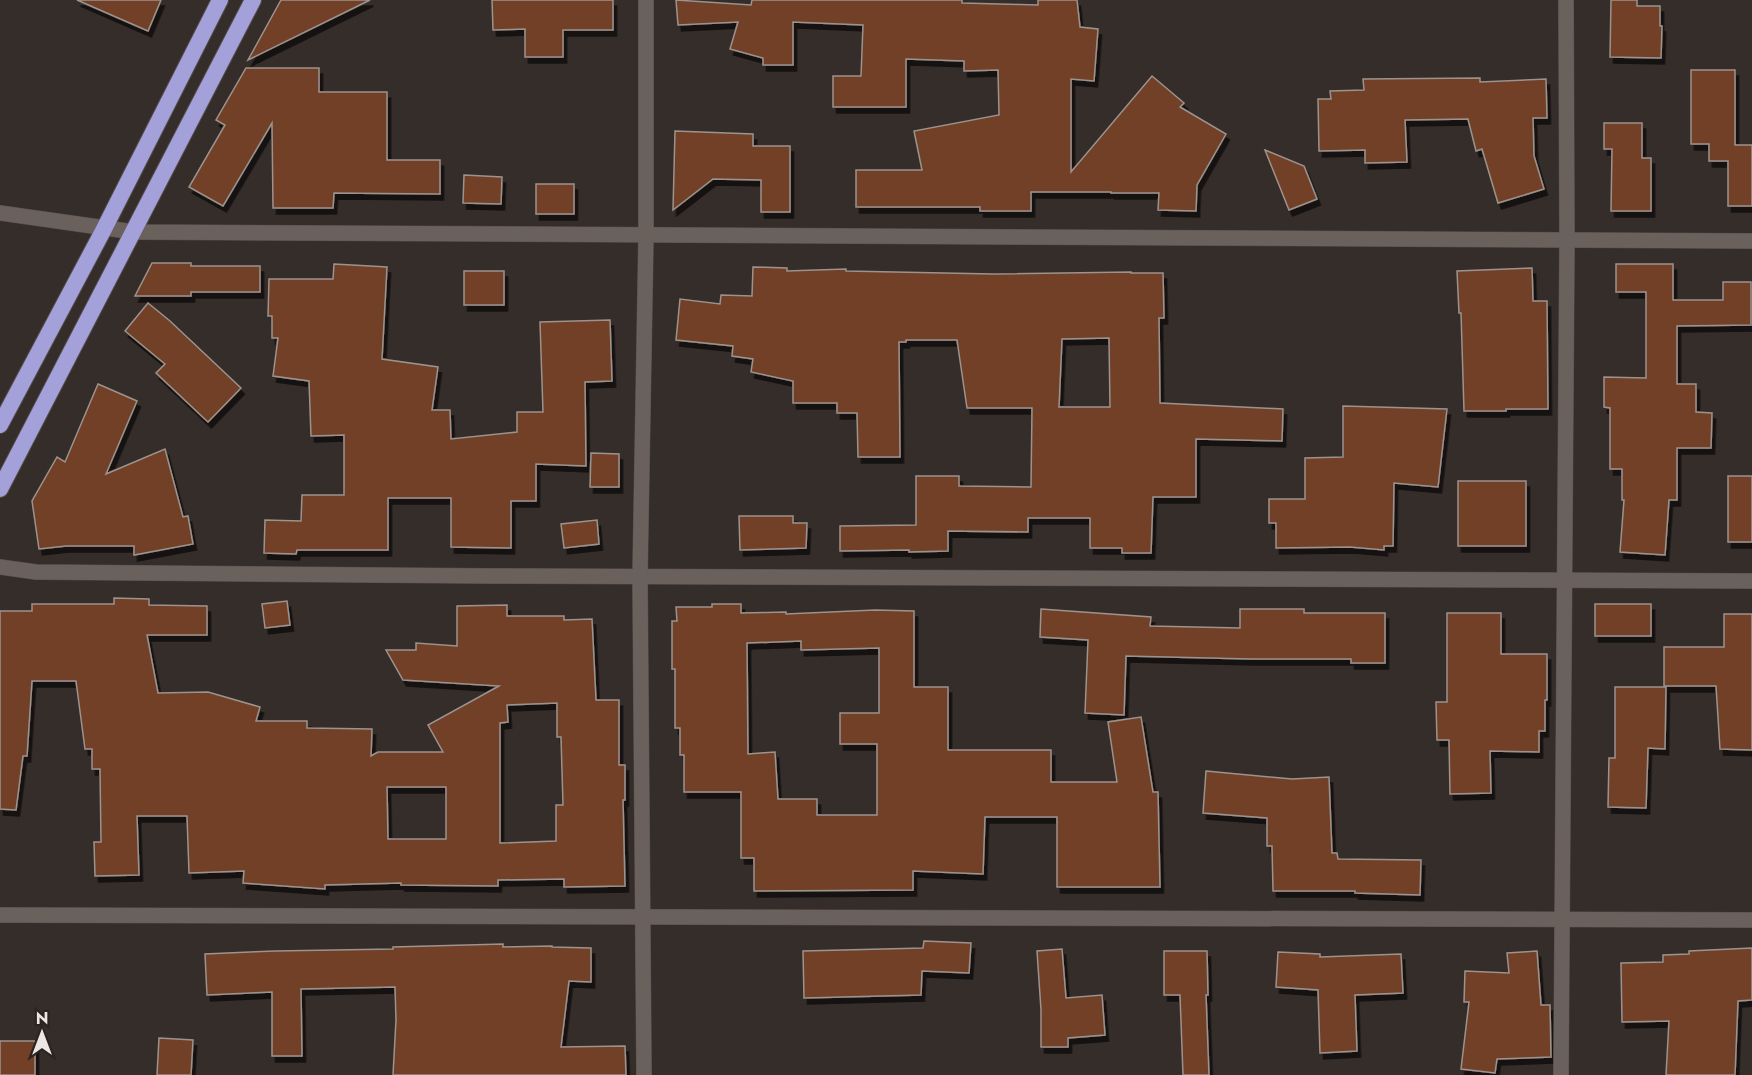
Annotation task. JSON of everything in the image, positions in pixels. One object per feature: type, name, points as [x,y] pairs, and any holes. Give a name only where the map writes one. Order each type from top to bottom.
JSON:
[{"type":"highway","points":[[0,425],[104,229],[220,0]]},
{"type":"highway","points":[[0,489],[253,0]]},
{"type":"street","points":[[644,1075],[640,576],[646,236],[646,0]]},
{"type":"street","points":[[1561,1075],[1567,240],[1566,0]]},
{"type":"street","points":[[0,213],[134,232],[1752,241]]},
{"type":"street","points":[[0,567],[36,572],[1752,581]]},
{"type":"street","points":[[0,915],[1752,920]]},
{"type":"building","points":[[77,0],[161,0],[148,31]]},
{"type":"building","points":[[281,0],[370,0],[248,60]]},
{"type":"building","points":[[492,0],[613,0],[613,30],[563,30],[563,57],[525,57],[525,29],[493,30]]},
{"type":"building","points":[[676,0],[751,5],[752,0],[962,0],[962,3],[1038,5],[1038,0],[1077,0],[1080,27],[1098,29],[1094,81],[1071,79],[1071,172],[1152,76],[1184,103],[1180,107],[1226,134],[1197,185],[1196,211],[1158,210],[1159,193],[1111,192],[1031,192],[1031,211],[980,211],[980,207],[856,207],[856,170],[922,170],[914,131],[999,115],[998,70],[964,71],[964,61],[906,59],[906,107],[833,107],[833,76],[861,76],[863,25],[793,22],[793,65],[763,65],[763,58],[730,49],[738,22],[678,25]]},
{"type":"building","points":[[1611,0],[1637,0],[1637,6],[1660,6],[1661,58],[1610,57]]},
{"type":"building","points":[[246,68],[319,68],[319,92],[387,92],[387,160],[440,160],[440,194],[334,193],[333,208],[273,208],[272,123],[223,206],[189,187],[225,125],[216,120]]},
{"type":"building","points":[[1691,70],[1735,70],[1735,145],[1752,145],[1752,206],[1728,206],[1728,161],[1709,161],[1709,144],[1691,144]]},
{"type":"building","points":[[1480,78],[1480,82],[1546,79],[1547,118],[1533,118],[1534,156],[1544,189],[1498,203],[1482,149],[1476,151],[1468,119],[1405,120],[1407,162],[1365,163],[1365,150],[1319,151],[1318,99],[1331,99],[1330,91],[1364,90],[1363,79]]},
{"type":"building","points":[[1604,123],[1642,123],[1642,158],[1651,158],[1651,211],[1611,211],[1612,149],[1604,149]]},
{"type":"building","points":[[675,131],[753,134],[753,146],[790,146],[790,212],[761,212],[761,180],[713,179],[673,210]]},
{"type":"building","points":[[1265,150],[1304,166],[1317,199],[1289,210]]},
{"type":"building","points":[[464,175],[502,177],[501,204],[463,203]]},
{"type":"building","points":[[536,184],[574,184],[574,214],[536,214]]},
{"type":"building","points":[[152,263],[191,263],[191,266],[260,266],[260,292],[191,292],[191,296],[135,296]]},
{"type":"building","points":[[334,264],[387,267],[382,359],[438,367],[432,410],[450,410],[451,439],[517,432],[517,412],[543,412],[540,322],[610,320],[612,381],[585,382],[586,466],[536,464],[536,501],[511,501],[511,548],[451,547],[451,498],[388,498],[388,550],[297,550],[296,554],[264,553],[265,520],[301,521],[302,495],[344,495],[344,435],[311,436],[309,381],[273,376],[278,338],[272,338],[272,316],[268,316],[269,279],[333,279]]},
{"type":"building","points":[[1616,264],[1673,264],[1673,300],[1723,300],[1723,282],[1751,282],[1751,325],[1677,326],[1677,384],[1696,384],[1696,412],[1712,413],[1711,448],[1677,448],[1677,500],[1669,500],[1665,555],[1620,552],[1624,500],[1622,500],[1622,469],[1610,469],[1610,408],[1604,407],[1604,377],[1646,378],[1646,292],[1616,292]]},
{"type":"building","points":[[753,267],[787,268],[787,271],[846,269],[846,271],[993,274],[1163,273],[1164,318],[1159,318],[1160,403],[1283,409],[1282,441],[1196,439],[1196,497],[1153,497],[1151,553],[1122,553],[1122,548],[1090,548],[1090,518],[1028,518],[1028,532],[948,531],[948,551],[840,551],[840,526],[916,525],[916,476],[959,476],[959,486],[1031,487],[1032,408],[967,408],[957,340],[906,340],[906,342],[899,342],[900,457],[858,457],[857,413],[837,413],[837,403],[793,403],[793,381],[751,372],[753,359],[732,356],[733,346],[676,340],[680,299],[720,304],[721,295],[752,296]],"holes":[[[1109,338],[1110,407],[1059,407],[1062,339]]]},
{"type":"building","points":[[1532,268],[1533,301],[1547,301],[1548,409],[1464,411],[1461,313],[1459,313],[1457,271]]},
{"type":"building","points":[[464,271],[504,271],[504,305],[464,305]]},
{"type":"building","points":[[148,303],[241,388],[208,422],[156,373],[165,364],[125,331]]},
{"type":"building","points":[[98,384],[137,401],[106,474],[165,449],[183,517],[188,516],[193,544],[134,555],[134,546],[66,546],[39,549],[32,501],[57,457],[65,462]]},
{"type":"building","points":[[1343,406],[1447,409],[1438,487],[1394,483],[1393,546],[1384,546],[1384,550],[1350,547],[1276,548],[1276,523],[1269,523],[1269,499],[1305,499],[1305,458],[1343,457]]},
{"type":"building","points":[[591,453],[619,454],[619,487],[590,487]]},
{"type":"building","points":[[1728,476],[1752,476],[1752,542],[1728,542]]},
{"type":"building","points":[[1458,481],[1526,481],[1526,546],[1458,546]]},
{"type":"building","points":[[739,516],[793,516],[793,523],[807,523],[806,548],[740,550]]},
{"type":"building","points":[[597,520],[599,544],[564,548],[561,524]]},
{"type":"building","points":[[114,598],[149,599],[149,605],[207,606],[207,635],[147,635],[158,693],[208,692],[260,707],[256,721],[307,721],[307,728],[372,729],[371,756],[378,752],[443,752],[428,725],[499,686],[403,680],[386,650],[416,650],[416,643],[457,646],[457,606],[507,605],[507,616],[564,616],[564,620],[592,619],[596,700],[619,700],[619,765],[625,765],[625,800],[623,800],[625,886],[564,887],[564,879],[498,880],[498,886],[401,885],[401,883],[325,885],[325,889],[243,883],[244,871],[189,873],[187,816],[137,816],[139,875],[95,876],[94,842],[101,842],[100,769],[92,769],[92,749],[85,749],[76,681],[32,681],[27,756],[23,756],[16,810],[0,809],[0,611],[32,611],[32,604],[114,604]],"holes":[[[557,703],[557,737],[561,737],[563,805],[556,805],[556,841],[500,843],[500,723],[508,722],[507,705]],[[387,787],[446,787],[446,839],[388,839]]]},
{"type":"building","points":[[287,601],[290,625],[265,628],[262,604]]},
{"type":"building","points":[[712,604],[741,604],[741,613],[786,612],[786,614],[875,610],[914,611],[914,687],[948,687],[948,750],[1051,750],[1051,782],[1117,782],[1108,722],[1141,717],[1153,792],[1158,792],[1160,887],[1057,887],[1057,817],[985,817],[983,874],[913,871],[913,890],[754,891],[754,858],[741,858],[741,792],[684,792],[684,755],[680,755],[680,728],[675,728],[672,621],[677,621],[676,607],[712,607]],"holes":[[[801,641],[801,650],[879,648],[879,713],[840,713],[840,744],[877,744],[877,815],[817,815],[817,799],[778,799],[775,752],[748,754],[747,643]]]},
{"type":"building","points":[[1595,604],[1651,604],[1651,636],[1595,636]]},
{"type":"building","points":[[1041,609],[1151,617],[1150,626],[1240,628],[1240,609],[1304,609],[1304,613],[1385,613],[1385,663],[1351,663],[1351,659],[1126,656],[1124,715],[1085,713],[1088,640],[1040,637]]},
{"type":"building","points":[[1447,613],[1501,613],[1501,654],[1547,654],[1545,731],[1539,731],[1539,752],[1490,751],[1491,793],[1450,794],[1449,740],[1437,740],[1436,702],[1447,702]]},
{"type":"building","points":[[1724,614],[1752,614],[1752,750],[1720,749],[1716,686],[1664,686],[1664,647],[1724,647]]},
{"type":"building","points":[[1615,687],[1666,687],[1665,749],[1648,748],[1646,808],[1608,807],[1609,758],[1615,758]]},
{"type":"building","points":[[1206,771],[1292,779],[1329,777],[1332,853],[1337,853],[1338,859],[1421,860],[1420,895],[1355,893],[1355,891],[1273,891],[1272,846],[1267,846],[1267,818],[1203,813]]},
{"type":"building","points":[[924,941],[971,943],[969,973],[922,971],[921,995],[804,998],[803,951],[923,948]]},
{"type":"building","points":[[503,944],[503,947],[591,948],[591,982],[569,981],[561,1047],[625,1046],[626,1075],[393,1075],[395,987],[301,989],[302,1056],[272,1056],[272,992],[207,995],[205,954]]},
{"type":"building","points":[[1752,948],[1752,1000],[1738,1001],[1735,1075],[1666,1075],[1669,1021],[1622,1022],[1621,963],[1663,962],[1663,955],[1689,954],[1689,951]]},
{"type":"building","points":[[1062,949],[1066,998],[1102,995],[1105,1035],[1068,1038],[1068,1047],[1041,1047],[1037,951]]},
{"type":"building","points":[[1164,951],[1207,951],[1209,1075],[1183,1075],[1180,995],[1164,995]]},
{"type":"building","points":[[1537,951],[1541,1005],[1550,1005],[1551,1057],[1497,1059],[1495,1073],[1461,1069],[1469,1002],[1464,1002],[1465,971],[1509,973],[1507,953]]},
{"type":"building","points":[[1278,952],[1320,954],[1320,957],[1401,954],[1403,993],[1355,995],[1357,1051],[1320,1053],[1318,990],[1276,987]]},
{"type":"building","points":[[159,1038],[193,1040],[191,1075],[157,1075]]},
{"type":"building","points":[[0,1041],[35,1041],[35,1075],[0,1075]]}]
